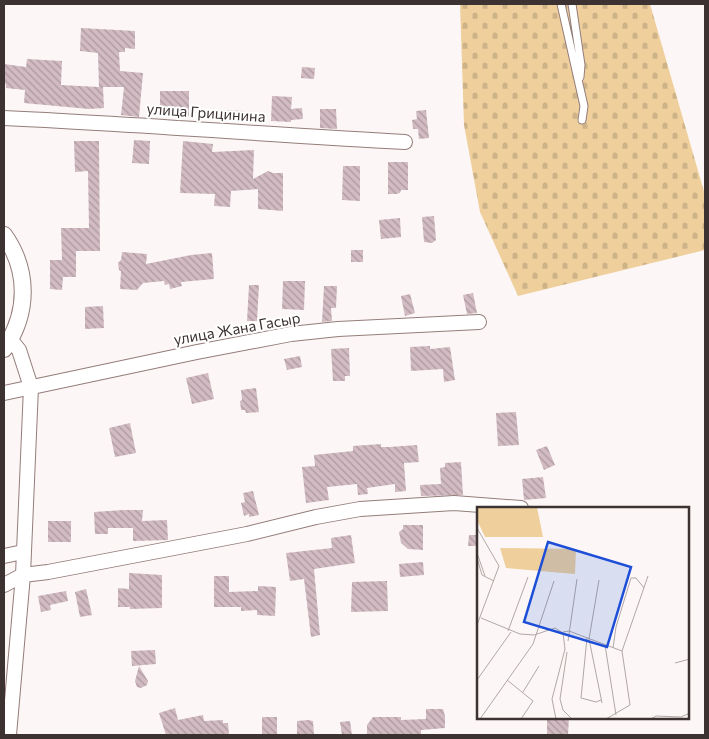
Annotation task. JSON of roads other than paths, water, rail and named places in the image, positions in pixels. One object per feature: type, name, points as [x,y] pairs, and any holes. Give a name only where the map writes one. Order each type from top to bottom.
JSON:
[{"type":"street","name":"улица Грицинина","points":[[4,118],[90,121],[405,142]]},
{"type":"street","points":[[4,235],[12,246],[21,269],[24,292],[16,326],[7,344],[19,350],[31,387],[23,575],[7,722],[9,735]]},
{"type":"street","name":"улица Жана Гасыр","points":[[4,393],[291,334],[338,329],[479,322]]},
{"type":"street","points":[[4,585],[23,575],[247,534],[316,517],[360,509],[454,503],[508,507]]},
{"type":"street","points":[[4,556],[24,552]]},
{"type":"lane","points":[[561,4],[584,106],[582,120]]},
{"type":"lane","points":[[572,4],[581,65],[579,85]]}]
